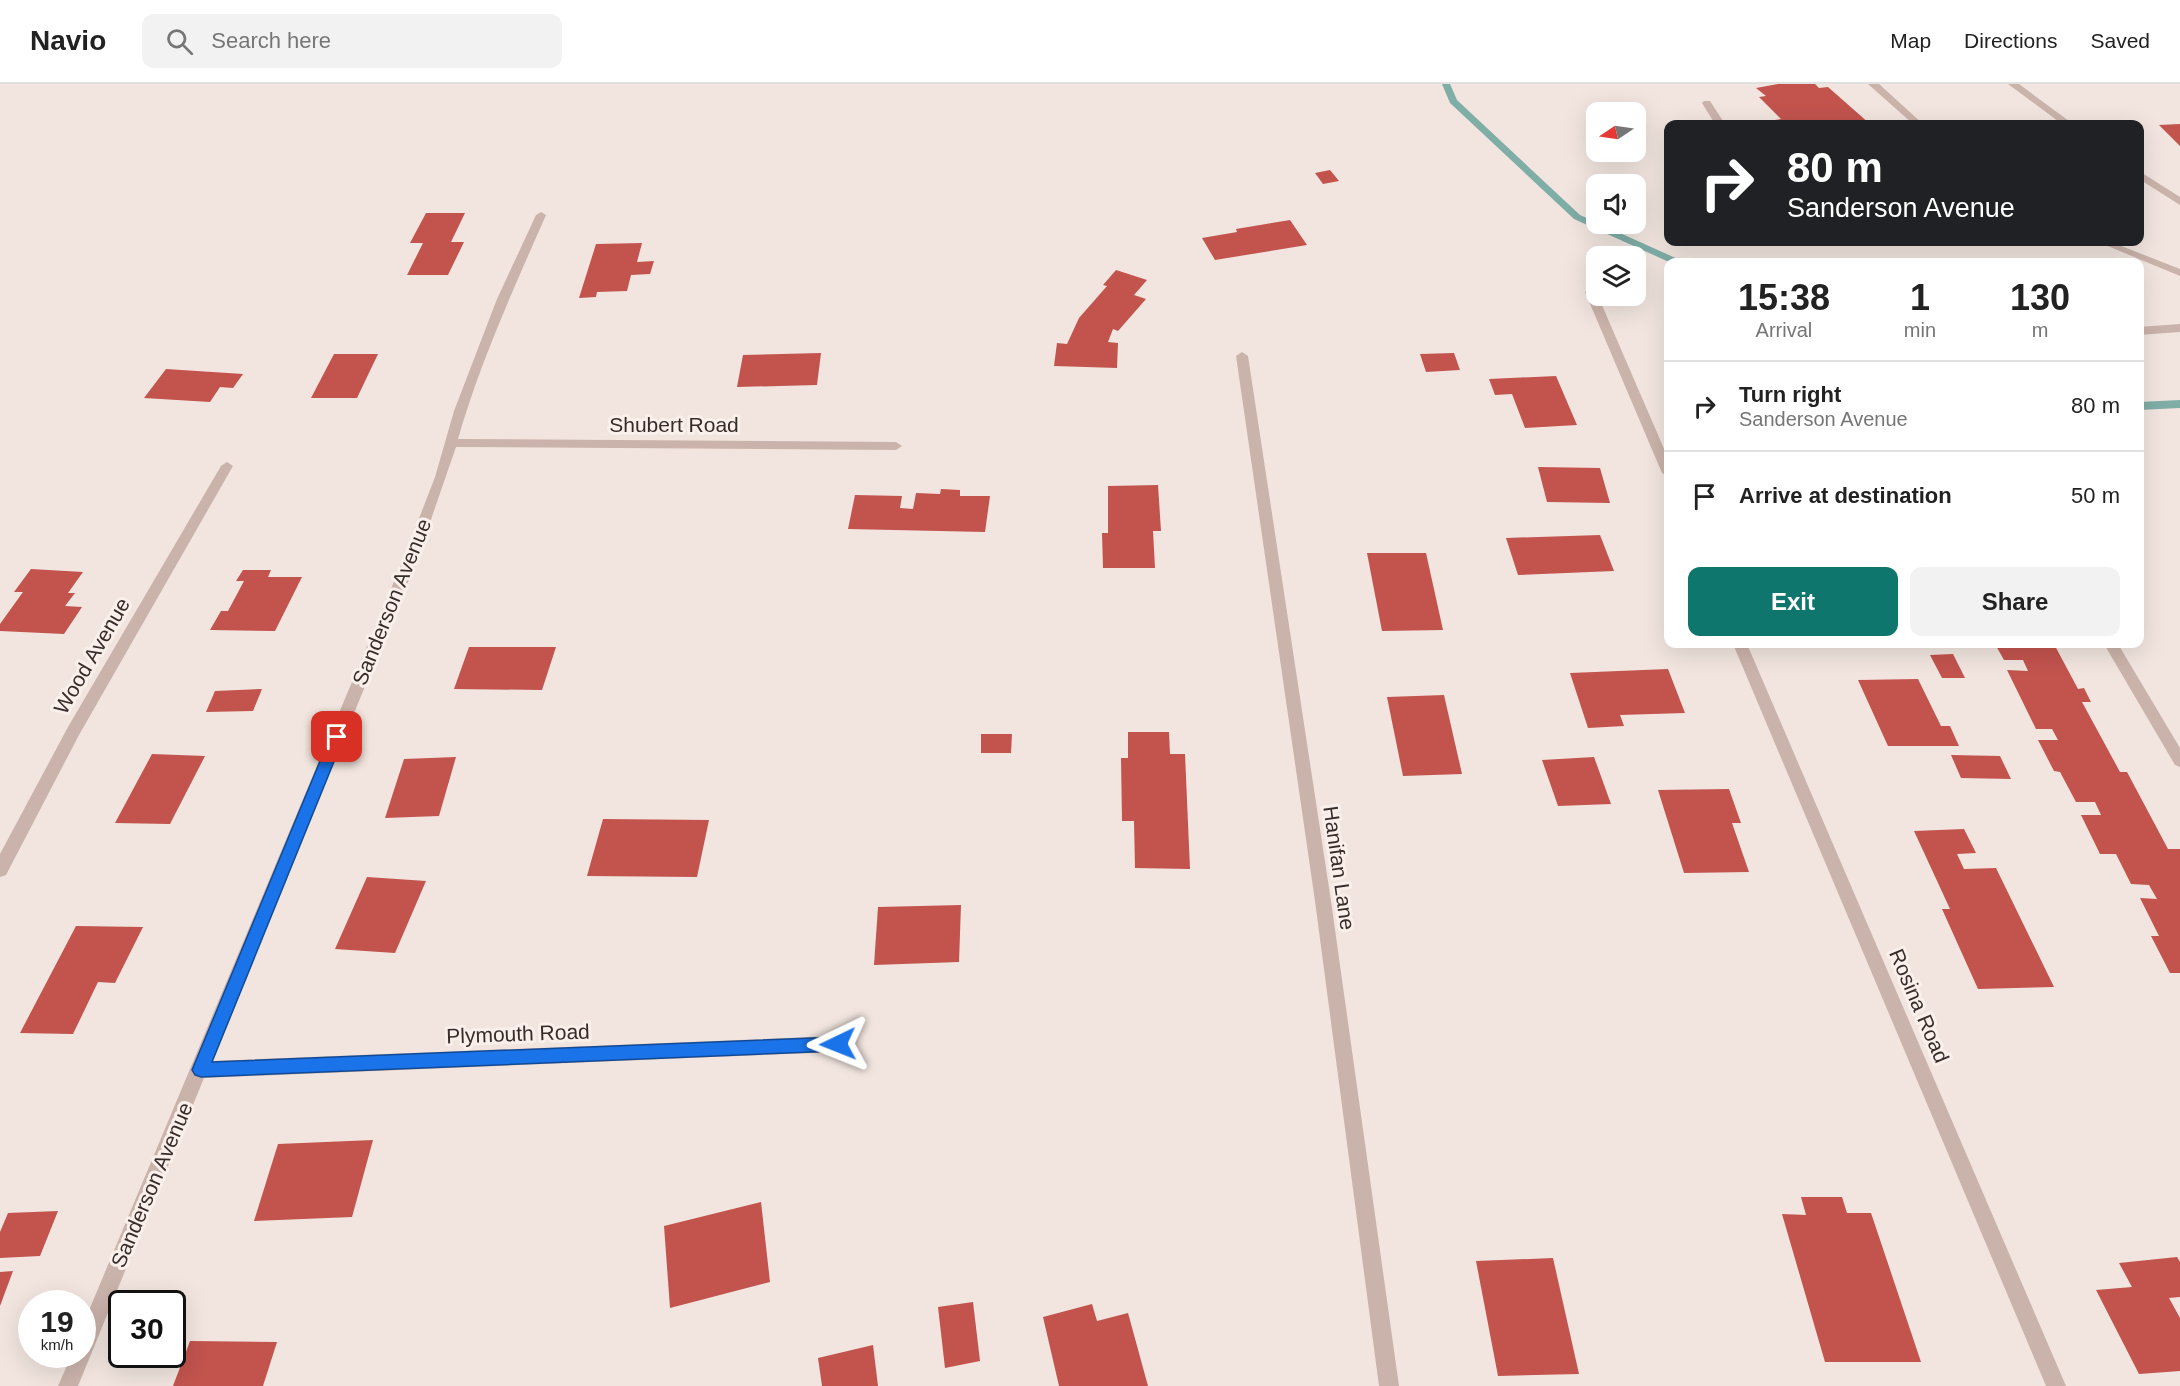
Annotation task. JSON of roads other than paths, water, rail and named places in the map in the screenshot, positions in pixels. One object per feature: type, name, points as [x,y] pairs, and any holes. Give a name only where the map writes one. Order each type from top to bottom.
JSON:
[{"type":"street","points":[[1873,84],[1914,120]]},
{"type":"street","points":[[2013,84],[2062,120]]},
{"type":"street","points":[[1707,103],[1718,120]]},
{"type":"street","points":[[2144,177],[2180,202]]},
{"type":"street","name":"Sanderson Avenue","points":[[96,1320],[410,560],[441,477],[460,411],[503,298],[541,215]]},
{"type":"street","points":[[2114,246],[2144,258]]},
{"type":"street","points":[[2144,258],[2180,273]]},
{"type":"street","points":[[1597,306],[1664,464]]},
{"type":"street","points":[[2144,331],[2180,328]]},
{"type":"street","name":"Hanifan Lane","points":[[1242,356],[1323,901],[1389,1386]]},
{"type":"street","name":"Shubert Road","points":[[451,443],[896,447]]},
{"type":"street","name":"Wood Avenue","points":[[0,870],[72,731],[227,466]]},
{"type":"street","name":"Rosina Road","points":[[1742,648],[2056,1386]]},
{"type":"street","points":[[2113,648],[2180,761]]},
{"type":"street","name":"Plymouth Road","points":[[201,1070],[838,1044]]},
{"type":"street","name":"Sanderson Avenue","points":[[68,1386],[76,1368]]},
{"type":"waterway","points":[[1446,84],[1453,101],[1577,217],[1667,258]]},
{"type":"waterway","points":[[2144,406],[2180,404]]}]
